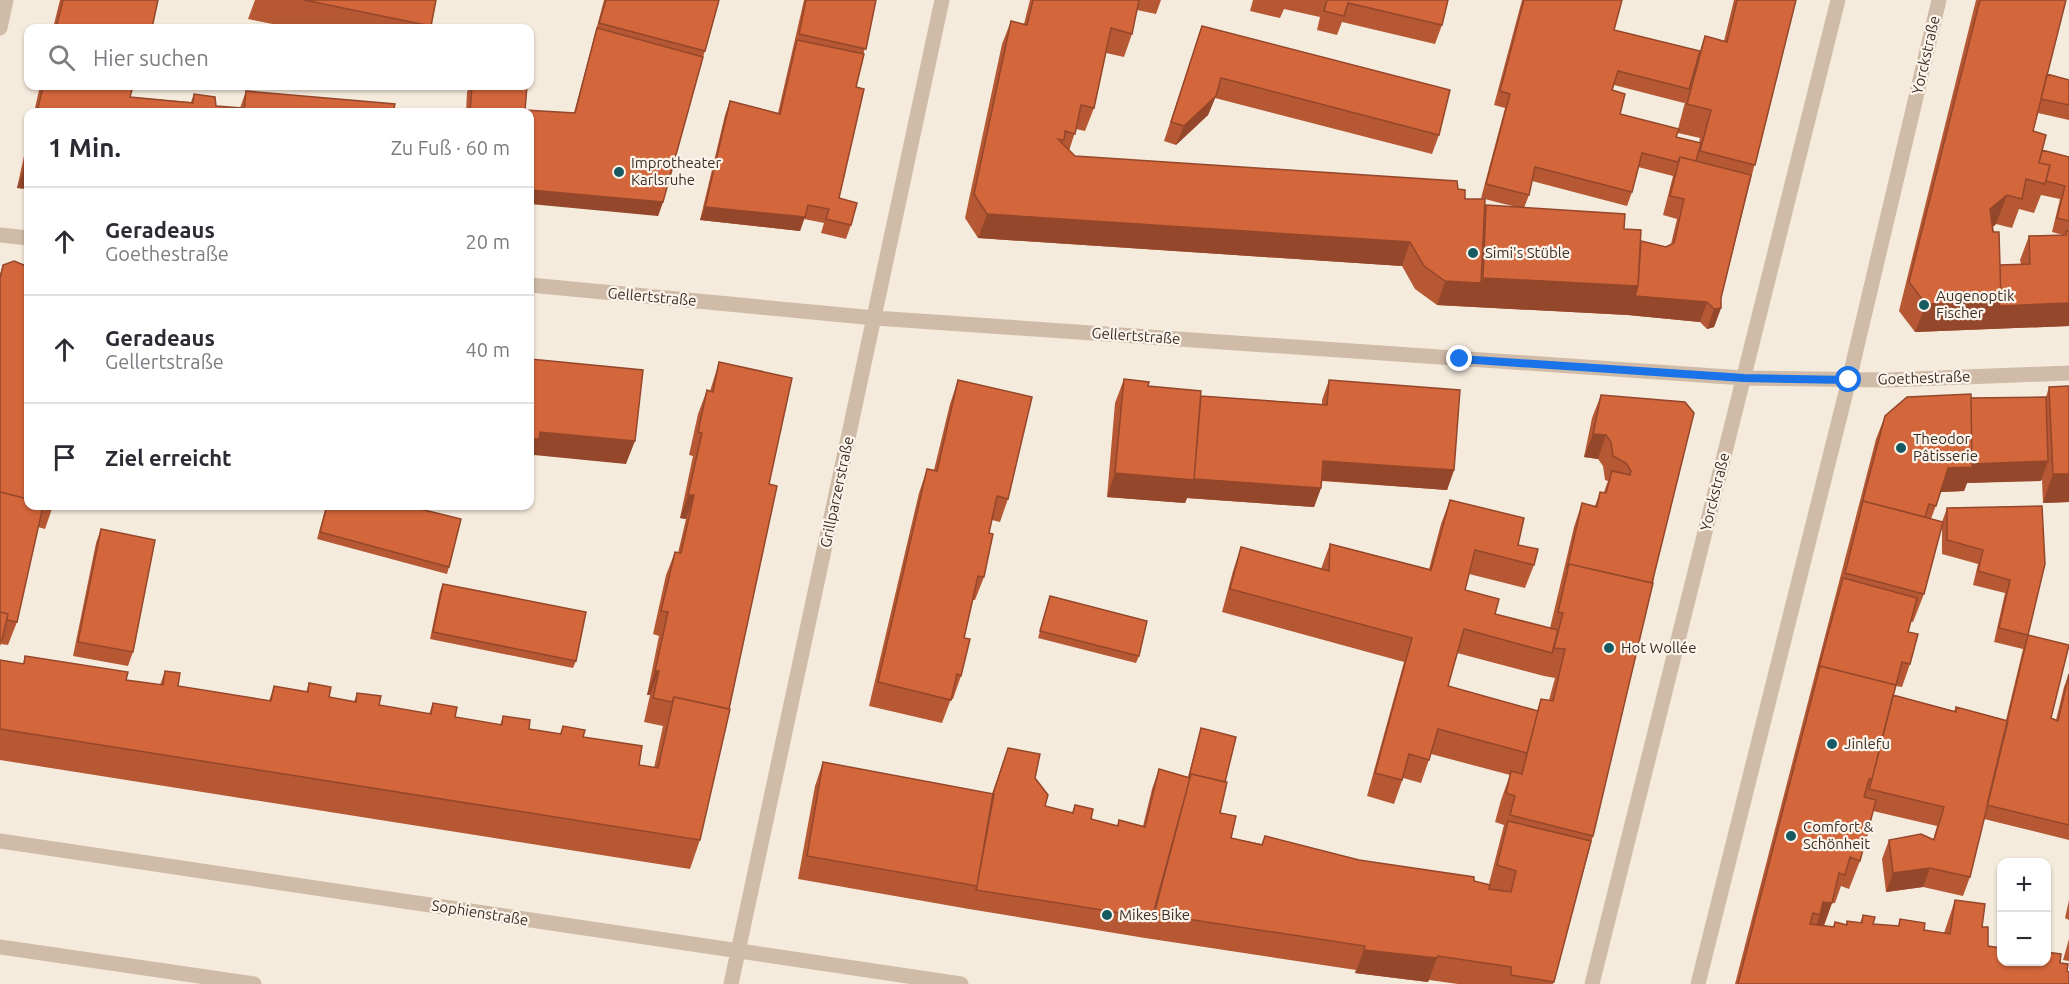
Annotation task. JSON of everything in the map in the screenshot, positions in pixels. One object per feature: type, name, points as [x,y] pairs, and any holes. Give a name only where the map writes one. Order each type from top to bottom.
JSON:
[{"type":"street","points":[[0,28],[6,0]]},
{"type":"street","name":"Grillparzerstraße","points":[[731,984],[736,951],[875,318],[942,0]]},
{"type":"street","name":"Yorckstraße","points":[[1592,984],[1838,0]]},
{"type":"street","name":"Yorckstraße","points":[[1698,984],[1849,380],[1939,0]]},
{"type":"street","points":[[0,236],[24,238]]},
{"type":"street","name":"Gellertstraße","points":[[534,285],[875,318],[1744,378]]},
{"type":"street","name":"Goethestraße","points":[[1744,378],[1849,380],[2069,373]]},
{"type":"street","name":"Sophienstraße","points":[[0,841],[961,984]]},
{"type":"street","points":[[0,947],[254,984]]},
{"type":"building","points":[[63,0],[158,0],[153,24],[57,24]]},
{"type":"building","points":[[304,0],[436,0],[431,24],[421,24]]},
{"type":"building","points":[[606,0],[719,0],[705,51],[599,23]]},
{"type":"building","points":[[806,0],[876,0],[866,49],[799,34]]},
{"type":"building","points":[[1033,0],[1139,0],[1132,34],[1111,28],[1094,108],[1081,105],[1075,134],[1065,131],[1064,140],[1058,139],[1075,156],[1457,181],[1458,189],[1465,190],[1465,199],[1485,199],[1481,283],[1445,281],[1424,266],[1410,242],[987,214],[974,194],[1011,21],[1027,25]]},
{"type":"building","points":[[1327,0],[1448,0],[1442,25],[1348,3],[1344,16],[1324,11]]},
{"type":"building","points":[[1524,0],[1622,0],[1614,30],[1700,51],[1689,89],[1618,71],[1612,90],[1625,94],[1620,114],[1679,129],[1676,137],[1701,143],[1696,161],[1680,157],[1678,162],[1642,153],[1632,192],[1535,167],[1529,195],[1486,184],[1510,94],[1500,91]]},
{"type":"building","points":[[1737,0],[1796,0],[1755,165],[1700,151],[1711,110],[1687,104],[1705,36],[1727,42]]},
{"type":"building","points":[[1980,0],[2066,0],[2033,131],[2046,135],[2039,163],[2050,165],[2045,184],[2026,179],[2022,199],[2007,195],[1990,209],[1993,232],[1999,232],[2001,301],[1926,304],[1909,282]]},
{"type":"building","points":[[1202,26],[1450,90],[1439,135],[1221,78],[1216,96],[1184,126],[1171,122]]},
{"type":"building","points":[[597,28],[703,57],[663,202],[534,190],[534,111],[575,113]]},
{"type":"building","points":[[797,40],[864,54],[856,87],[864,89],[839,198],[857,203],[851,225],[826,219],[829,209],[808,205],[805,217],[705,207],[730,101],[780,114]]},
{"type":"building","points":[[2047,74],[2069,80],[2069,105],[2041,99]]},
{"type":"building","points":[[42,90],[132,90],[130,97],[193,103],[194,94],[215,97],[216,106],[242,108],[38,108]]},
{"type":"building","points":[[472,90],[527,90],[525,108],[470,108]]},
{"type":"building","points":[[246,91],[395,104],[394,108],[244,108]]},
{"type":"building","points":[[2042,150],[2069,157],[2069,221],[2057,218],[2065,186],[2046,181],[2050,165],[2039,163]]},
{"type":"building","points":[[1680,157],[1751,175],[1721,298],[1721,308],[1714,309],[1707,302],[1635,296],[1638,286],[1641,241],[1666,247],[1674,243],[1684,199],[1670,196]]},
{"type":"building","points":[[1486,205],[1625,214],[1624,229],[1641,230],[1638,286],[1483,278]]},
{"type":"building","points":[[2066,231],[2069,231],[2069,303],[1999,306],[2001,301],[2000,265],[2030,264],[2029,236],[2066,235]]},
{"type":"building","points":[[14,261],[24,265],[24,498],[0,492],[0,279],[3,265]]},
{"type":"building","points":[[534,359],[643,370],[635,441],[540,432],[539,439],[534,439]]},
{"type":"building","points":[[719,362],[792,378],[769,484],[777,486],[729,709],[674,697],[672,702],[653,698],[659,671],[655,671],[668,612],[661,611],[675,552],[681,553],[694,495],[688,495],[702,433],[698,432],[707,390],[713,392]]},
{"type":"building","points":[[1124,379],[1149,382],[1148,386],[1201,391],[1194,480],[1115,473]]},
{"type":"building","points":[[958,380],[1032,397],[1008,499],[997,496],[989,533],[993,534],[984,577],[978,576],[964,638],[970,639],[961,676],[957,674],[951,700],[878,682],[927,469],[937,471]]},
{"type":"building","points":[[1329,380],[1460,390],[1454,470],[1323,461],[1321,488],[1194,479],[1201,396],[1327,405]]},
{"type":"building","points":[[2069,386],[2069,474],[2053,474],[2049,387]]},
{"type":"building","points":[[1971,394],[1972,467],[1948,468],[1936,506],[1929,504],[1925,517],[1863,501],[1861,507],[1885,416],[1907,397]]},
{"type":"building","points":[[1601,395],[1685,402],[1694,413],[1652,583],[1569,564],[1567,569],[1582,503],[1597,507],[1600,492],[1606,493],[1612,471],[1630,475],[1631,471],[1626,463],[1613,456],[1611,442],[1606,435],[1593,434]]},
{"type":"building","points":[[2046,397],[2048,461],[1972,464],[1971,398]]},
{"type":"building","points":[[0,492],[24,498],[24,510],[42,510],[17,622],[7,620],[8,614],[0,612]]},
{"type":"building","points":[[1450,500],[1524,518],[1518,545],[1538,549],[1534,565],[1475,550],[1465,590],[1499,599],[1495,614],[1558,630],[1552,653],[1464,629],[1448,686],[1538,711],[1527,753],[1438,729],[1429,760],[1409,754],[1402,780],[1375,773],[1412,638],[1230,589],[1241,547],[1329,571],[1330,544],[1431,570]]},
{"type":"building","points":[[1863,501],[1943,522],[1924,594],[1845,573]]},
{"type":"building","points":[[2042,506],[2045,564],[2028,635],[1999,628],[2010,580],[1978,571],[1983,550],[1947,540],[1947,508]]},
{"type":"building","points":[[326,510],[424,510],[461,519],[449,567],[320,532]]},
{"type":"building","points":[[101,529],[155,540],[133,652],[78,642]]},
{"type":"building","points":[[1569,564],[1653,583],[1593,836],[1510,815],[1515,796],[1506,793],[1511,771],[1522,774],[1541,699],[1553,701],[1565,649],[1554,648],[1563,613],[1558,612]]},
{"type":"building","points":[[1843,578],[1917,598],[1908,632],[1918,634],[1910,664],[1902,662],[1896,685],[1820,666],[1818,671]]},
{"type":"building","points":[[443,584],[586,612],[576,661],[433,632]]},
{"type":"building","points":[[1050,596],[1147,621],[1139,656],[1040,631]]},
{"type":"building","points":[[0,612],[8,614],[2,640],[0,640]]},
{"type":"building","points":[[2028,635],[2069,645],[2051,718],[2058,721],[2069,674],[2069,825],[1987,805]]},
{"type":"building","points":[[25,656],[128,672],[126,680],[163,685],[165,671],[180,673],[178,686],[271,701],[274,686],[308,692],[309,683],[331,687],[329,697],[356,702],[357,693],[381,696],[379,705],[431,714],[433,703],[457,707],[455,717],[502,725],[503,716],[530,720],[529,729],[561,734],[563,726],[585,730],[583,737],[642,746],[639,765],[658,768],[674,697],[730,709],[700,840],[0,729],[0,660],[24,664]]},
{"type":"building","points":[[1820,666],[1896,685],[1872,779],[1869,779],[1864,797],[1876,800],[1860,861],[1850,857],[1845,875],[1839,873],[1832,903],[1823,902],[1820,915],[1813,913],[1810,924],[1834,927],[1835,922],[1847,925],[1847,921],[1862,923],[1863,915],[1875,917],[1873,924],[1899,926],[1900,919],[1925,923],[1924,930],[1950,934],[1955,900],[1985,904],[1982,927],[1988,927],[1988,946],[1997,947],[1997,966],[2051,966],[2051,953],[2061,954],[2060,963],[2068,964],[2069,984],[1738,984]]},
{"type":"building","points":[[1893,695],[1956,712],[1956,707],[2008,721],[1970,877],[1930,868],[1893,873],[1889,840],[1921,834],[1934,840],[1944,807],[1869,789]]},
{"type":"building","points":[[1201,728],[1236,737],[1225,782],[1191,774],[1189,777]]},
{"type":"building","points":[[1008,748],[1040,754],[1035,778],[1048,795],[1045,806],[1073,813],[1075,805],[1093,809],[1091,819],[1118,826],[1119,820],[1145,827],[1159,769],[1190,778],[1152,918],[976,890],[993,794]]},
{"type":"building","points":[[823,762],[994,794],[977,886],[807,856]]},
{"type":"building","points":[[1191,774],[1227,782],[1220,813],[1236,816],[1231,838],[1262,845],[1265,836],[1359,860],[1474,877],[1474,881],[1490,885],[1489,889],[1511,892],[1516,871],[1497,865],[1508,821],[1591,841],[1554,982],[1511,975],[1511,967],[1438,956],[1437,958],[1364,950],[1365,946],[1154,914]]},
{"type":"place","name":"Improtheater Karlsruhe","points":[[619,172]]},
{"type":"place","name":"Simi's Stüble","points":[[1473,253]]},
{"type":"place","name":"Augenoptik Fischer","points":[[1924,305]]},
{"type":"place","name":"Theodor Pâtisserie","points":[[1901,448]]},
{"type":"place","name":"Hot Wollée","points":[[1609,648]]},
{"type":"place","name":"Jinlefu","points":[[1832,744]]},
{"type":"place","name":"Comfort & Schönheit","points":[[1791,836]]},
{"type":"place","name":"Mikes Bike","points":[[1107,915]]},
{"type":"route","points":[[1460,359],[1744,378],[1849,380]]}]
